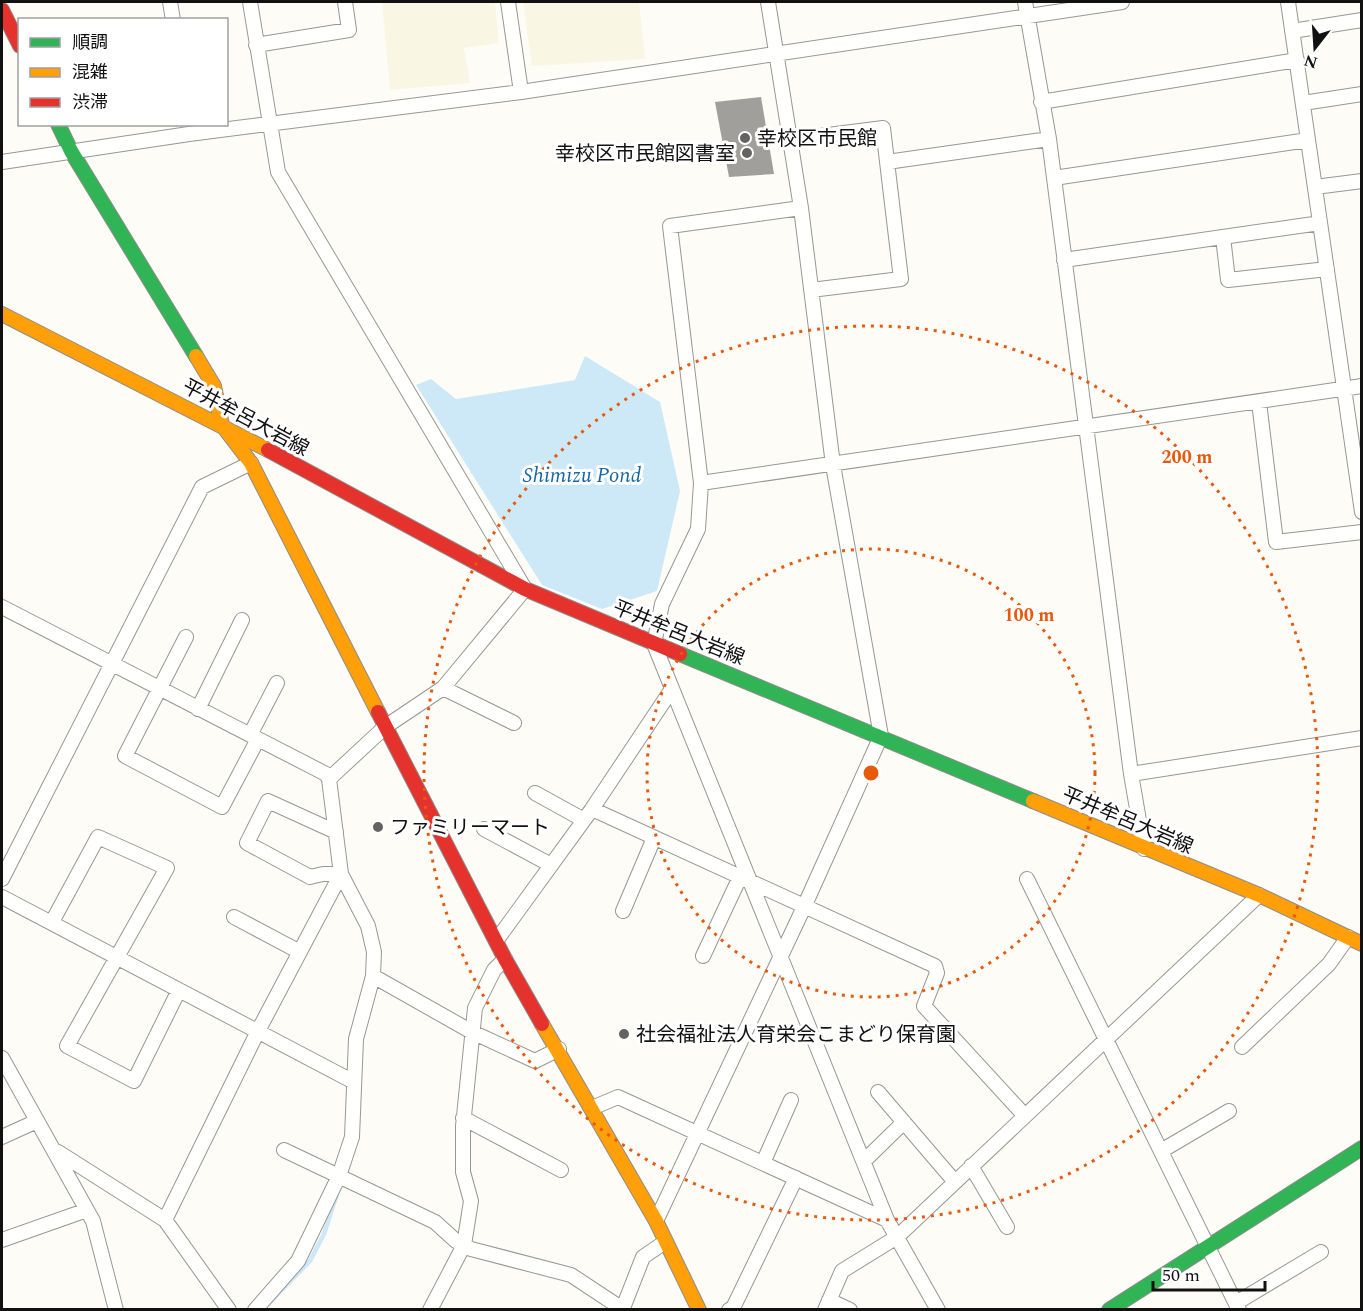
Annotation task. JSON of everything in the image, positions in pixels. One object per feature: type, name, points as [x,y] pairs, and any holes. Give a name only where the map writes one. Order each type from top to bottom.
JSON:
[{"type":"street","points":[[170,2],[173,18]]},
{"type":"street","points":[[250,2],[268,125],[278,172],[525,589],[443,688],[385,726],[329,779]]},
{"type":"street","points":[[256,45],[349,30],[345,2]]},
{"type":"street","points":[[508,2],[521,92]]},
{"type":"street","points":[[656,1221],[781,957],[881,736],[833,465],[801,207],[768,2]]},
{"type":"street","points":[[2,162],[188,129],[268,125],[521,92],[775,53],[1026,8],[1122,2]]},
{"type":"street","points":[[1288,2],[1362,512]]},
{"type":"street","points":[[1026,8],[1049,139],[1131,774],[1144,849]]},
{"type":"street","points":[[2,10],[18,42]]},
{"type":"street","points":[[1292,31],[1362,20]]},
{"type":"street","points":[[1041,102],[1297,60]]},
{"type":"street","points":[[1303,103],[1362,94]]},
{"type":"street","points":[[59,126],[71,151],[214,386],[222,425],[251,464],[506,959],[656,1221],[699,1310]]},
{"type":"street","points":[[789,140],[883,128],[901,279],[811,290]]},
{"type":"street","points":[[887,162],[1049,139]]},
{"type":"street","points":[[1054,178],[1308,140]]},
{"type":"street","points":[[1315,187],[1362,181]]},
{"type":"street","points":[[801,207],[670,226],[701,483],[698,529],[662,604],[654,644],[745,880],[781,957],[888,1221],[938,1310]]},
{"type":"street","points":[[1064,260],[1320,223]]},
{"type":"street","points":[[1223,237],[1228,280],[1327,268]]},
{"type":"street","name":"平井牟呂大岩線","points":[[2,315],[222,425],[525,589],[1259,895],[1362,944]]},
{"type":"street","points":[[701,483],[1362,386]]},
{"type":"street","points":[[1259,402],[1276,542],[1362,532]]},
{"type":"street","points":[[2,879],[114,665],[202,487],[251,464]]},
{"type":"street","points":[[2,607],[326,774],[329,779],[341,874],[368,926],[374,952],[373,975],[356,1039],[352,1137],[339,1176],[298,1261],[255,1310]]},
{"type":"street","points":[[198,708],[242,620]]},
{"type":"street","points":[[186,638],[125,756],[222,807],[277,683]]},
{"type":"street","points":[[443,688],[514,723]]},
{"type":"street","points":[[496,940],[588,814],[672,689]]},
{"type":"street","points":[[1131,774],[1362,738]]},
{"type":"street","points":[[535,793],[654,838],[934,966],[937,973],[924,1006],[1025,1116]]},
{"type":"street","points":[[336,832],[268,801],[247,843],[310,877],[341,874]]},
{"type":"street","points":[[484,829],[551,865]]},
{"type":"street","points":[[52,922],[98,837],[167,868],[117,958],[98,987],[67,1046],[134,1081],[179,990]]},
{"type":"street","points":[[623,911],[654,838]]},
{"type":"street","points":[[165,1220],[258,1031],[341,874]]},
{"type":"street","points":[[1027,879],[1238,1306],[1321,1252]]},
{"type":"street","points":[[703,956],[745,880]]},
{"type":"street","points":[[850,1310],[827,1305],[842,1271],[897,1237],[1259,895]]},
{"type":"street","points":[[2,897],[354,1082]]},
{"type":"street","points":[[234,917],[300,952]]},
{"type":"street","points":[[1242,1047],[1329,964],[1348,937]]},
{"type":"street","points":[[430,1310],[464,1245],[471,1201],[464,1172],[464,1118],[475,1008],[494,970],[506,959]]},
{"type":"street","points":[[373,975],[472,1032],[535,1061],[559,1049]]},
{"type":"street","points":[[2,1058],[87,1210],[102,1249],[116,1310]]},
{"type":"street","points":[[878,1092],[955,1182]]},
{"type":"street","points":[[592,1108],[618,1097],[888,1221]]},
{"type":"street","points":[[763,1163],[790,1100]]},
{"type":"street","points":[[1161,1151],[1228,1111]]},
{"type":"street","points":[[464,1118],[561,1170]]},
{"type":"street","points":[[2,1137],[37,1121]]},
{"type":"street","points":[[864,1161],[903,1122]]},
{"type":"street","points":[[1108,1310],[1362,1148]]},
{"type":"street","points":[[284,1150],[435,1222],[464,1245],[494,1257],[571,1275],[624,1309],[643,1257],[665,1242]]},
{"type":"street","points":[[56,1151],[165,1220],[229,1310]]},
{"type":"street","points":[[971,1166],[1007,1227]]},
{"type":"street","points":[[732,1309],[796,1178]]},
{"type":"street","points":[[2,1240],[87,1210]]},
{"type":"shaded area","points":[[382,2],[495,2],[499,43],[464,48],[470,83],[390,90]]},
{"type":"shaded area","points":[[523,2],[639,2],[645,59],[532,66]]},
{"type":"water","name":"Shimizu Pond","points":[[585,356],[660,402],[680,491],[657,591],[602,609],[542,585],[416,385],[431,379],[456,399],[575,380]]},
{"type":"building","name":"幸校区市民館","points":[[761,97],[774,174],[729,177],[715,102]]},
{"type":"waterway","points":[[270,1302],[310,1261],[324,1234],[337,1194]]},
{"type":"traffic: fast","points":[[59,126],[71,151],[196,356]]},
{"type":"traffic: fast","points":[[680,654],[1033,801]]},
{"type":"traffic: fast","points":[[1109,1310],[1362,1148]]},
{"type":"traffic: slow","points":[[2,314],[268,450]]},
{"type":"traffic: slow","points":[[196,356],[214,386],[222,425],[251,463],[378,712]]},
{"type":"traffic: slow","points":[[1033,801],[1259,895],[1362,944]]},
{"type":"traffic: slow","points":[[542,1024],[656,1221],[699,1310]]},
{"type":"traffic: jam","points":[[2,10],[18,42]]},
{"type":"traffic: jam","points":[[268,450],[525,589],[680,654]]},
{"type":"traffic: jam","points":[[378,712],[505,959],[542,1024]]},
{"type":"place","name":"幸校区市民館","points":[[745,138]]},
{"type":"place","name":"幸校区市民館図書室","points":[[747,153]]},
{"type":"place","name":"ファミリーマート","points":[[378,827]]},
{"type":"place","name":"社会福祉法人育栄会こまどり保育園","points":[[624,1034]]}]
